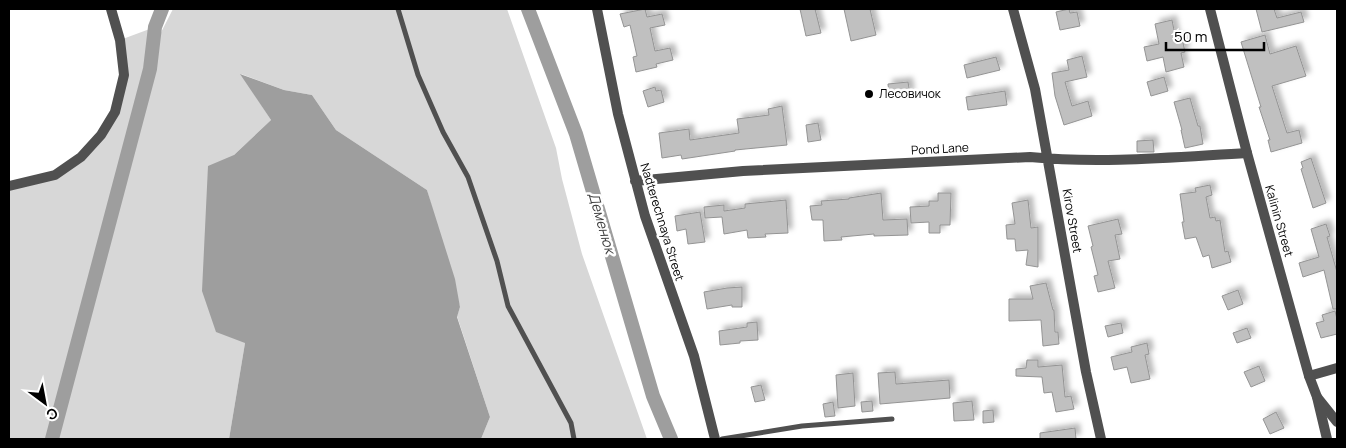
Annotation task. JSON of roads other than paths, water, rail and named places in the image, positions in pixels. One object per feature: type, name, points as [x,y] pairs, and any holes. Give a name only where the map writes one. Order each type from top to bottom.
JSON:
[{"type":"street","points":[[9,186],[55,175],[81,157],[101,135],[115,112],[124,74],[120,40],[111,9]]},
{"type":"street","name":"Nadterechnaya Street","points":[[597,9],[618,114],[645,216],[694,356],[715,439]]},
{"type":"street","name":"Kirov Street","points":[[1013,9],[1035,89],[1086,372],[1101,439]]},
{"type":"street","name":"Kalinin Street","points":[[1210,9],[1246,153],[1309,376],[1317,397],[1327,439]]},
{"type":"street","name":"Pond Lane","points":[[636,181],[744,171],[1030,157],[1117,160],[1246,153]]},
{"type":"street","points":[[1309,376],[1337,368]]},
{"type":"street","points":[[1317,397],[1337,422]]},
{"type":"lane","points":[[398,9],[418,75],[444,132],[468,177],[496,261],[508,306],[571,423],[574,439]]},
{"type":"lane","points":[[722,439],[802,426],[892,420]]},
{"type":"waterway","points":[[52,439],[150,69],[155,27],[162,9]]},
{"type":"waterway","name":"Деменюк","points":[[528,9],[576,134],[653,396],[671,439]]},
{"type":"place","name":"Лесовичок","points":[[869,94]]}]
